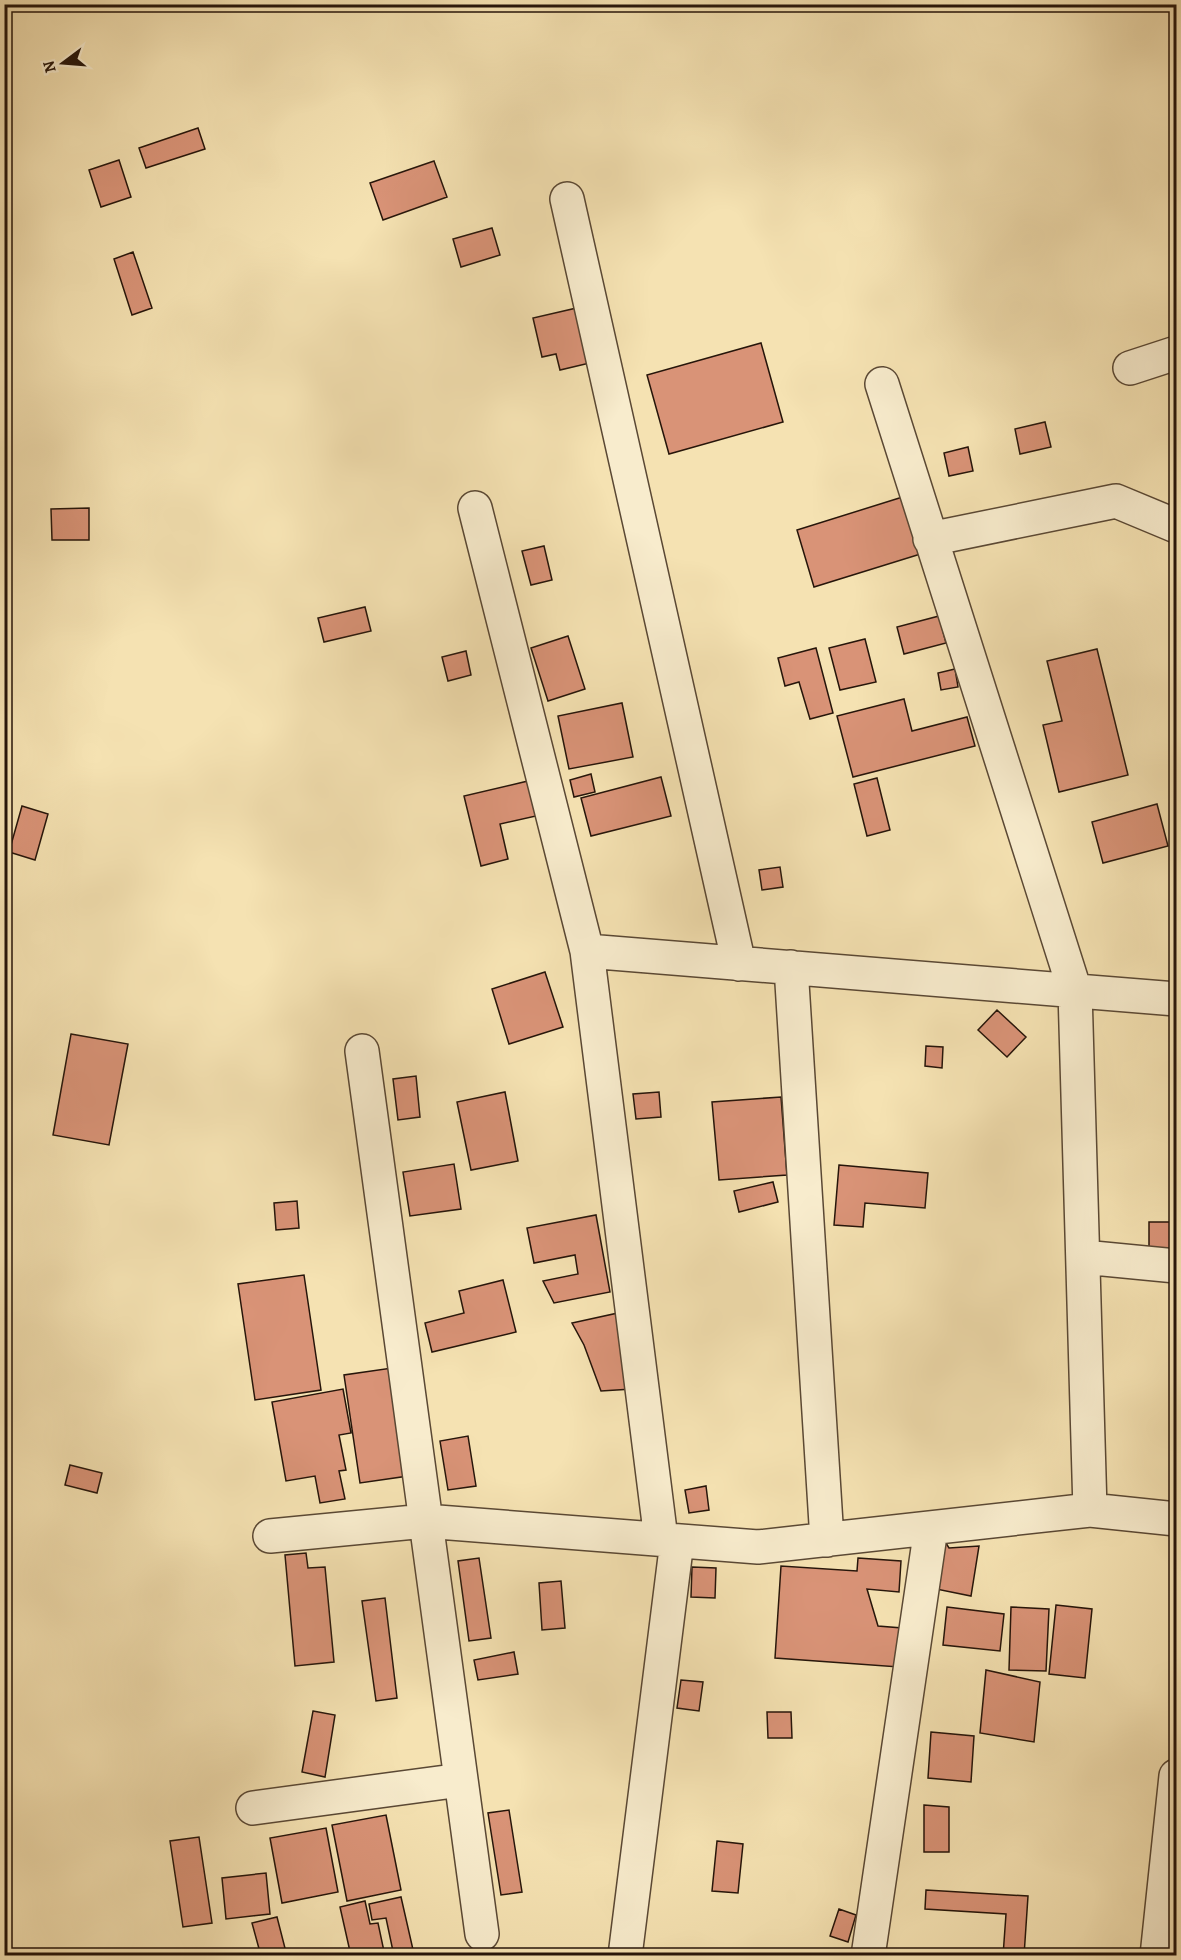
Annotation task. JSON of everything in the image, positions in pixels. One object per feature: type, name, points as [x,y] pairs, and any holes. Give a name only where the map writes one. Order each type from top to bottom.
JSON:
[{"type":"street","points":[[567,199],[739,963]]},
{"type":"street","points":[[1130,368],[1176,353]]},
{"type":"street","points":[[882,384],[1075,991],[1090,1510]]},
{"type":"street","points":[[930,538],[1116,501],[1176,526]]},
{"type":"street","points":[[475,508],[587,951],[669,1540],[625,1956]]},
{"type":"street","points":[[587,951],[1176,999]]},
{"type":"street","points":[[791,967],[827,1540]]},
{"type":"street","points":[[362,1052],[482,1934]]},
{"type":"street","points":[[1083,1257],[1176,1266]]},
{"type":"street","points":[[270,1536],[425,1521],[758,1547],[1090,1510],[1176,1519]]},
{"type":"street","points":[[868,1956],[931,1528]]},
{"type":"street","points":[[1156,1956],[1176,1776]]},
{"type":"street","points":[[253,1808],[461,1780]]},
{"type":"building","points":[[198,128],[205,149],[146,168],[139,148]]},
{"type":"building","points":[[119,160],[131,197],[101,207],[89,170]]},
{"type":"building","points":[[434,161],[447,197],[383,220],[370,183]]},
{"type":"building","points":[[492,228],[500,255],[461,267],[453,239]]},
{"type":"building","points":[[133,252],[152,308],[132,315],[114,259]]},
{"type":"building","points":[[581,307],[594,362],[560,370],[556,354],[542,357],[533,318]]},
{"type":"building","points":[[761,343],[783,422],[669,454],[647,375]]},
{"type":"building","points":[[1045,422],[1051,447],[1020,454],[1015,429]]},
{"type":"building","points":[[968,447],[973,471],[949,476],[944,453]]},
{"type":"building","points":[[909,495],[927,552],[814,587],[797,530]]},
{"type":"building","points":[[89,508],[89,540],[52,540],[51,509]]},
{"type":"building","points":[[544,546],[552,580],[531,585],[522,551]]},
{"type":"building","points":[[365,607],[371,631],[324,642],[318,618]]},
{"type":"building","points":[[939,616],[946,643],[904,654],[897,627]]},
{"type":"building","points":[[568,636],[585,689],[548,701],[531,648]]},
{"type":"building","points":[[865,639],[876,682],[840,690],[829,648]]},
{"type":"building","points":[[816,648],[833,713],[810,719],[799,682],[785,686],[778,658]]},
{"type":"building","points":[[1097,649],[1128,775],[1059,792],[1043,725],[1062,721],[1047,661]]},
{"type":"building","points":[[466,651],[471,675],[448,681],[442,657]]},
{"type":"building","points":[[955,669],[958,687],[941,690],[938,673]]},
{"type":"building","points":[[904,699],[912,731],[967,717],[975,746],[853,777],[837,716]]},
{"type":"building","points":[[622,703],[633,757],[569,769],[558,716]]},
{"type":"building","points":[[591,774],[595,792],[574,797],[570,780]]},
{"type":"building","points":[[661,777],[671,816],[591,836],[581,798]]},
{"type":"building","points":[[877,778],[890,830],[867,836],[854,784]]},
{"type":"building","points":[[528,781],[536,816],[500,824],[508,859],[481,866],[464,796]]},
{"type":"building","points":[[1157,804],[1168,846],[1103,863],[1092,822]]},
{"type":"building","points":[[22,806],[48,814],[35,860],[9,852]]},
{"type":"building","points":[[780,867],[783,887],[762,890],[759,870]]},
{"type":"building","points":[[545,972],[563,1027],[509,1044],[492,989]]},
{"type":"building","points":[[997,1010],[1026,1037],[1007,1057],[978,1030]]},
{"type":"building","points":[[71,1034],[128,1044],[109,1145],[53,1135]]},
{"type":"building","points":[[926,1046],[943,1047],[942,1068],[925,1066]]},
{"type":"building","points":[[416,1076],[420,1117],[398,1120],[393,1079]]},
{"type":"building","points":[[505,1092],[518,1161],[471,1170],[457,1102]]},
{"type":"building","points":[[659,1092],[661,1117],[636,1119],[633,1094]]},
{"type":"building","points":[[781,1097],[787,1175],[719,1180],[712,1102]]},
{"type":"building","points":[[454,1164],[461,1209],[410,1216],[403,1172]]},
{"type":"building","points":[[839,1165],[928,1173],[925,1208],[865,1203],[863,1227],[834,1225]]},
{"type":"building","points":[[773,1182],[778,1202],[739,1212],[734,1191]]},
{"type":"building","points":[[297,1201],[299,1228],[276,1230],[274,1203]]},
{"type":"building","points":[[596,1215],[610,1292],[554,1303],[543,1281],[578,1274],[575,1255],[534,1263],[527,1228]]},
{"type":"building","points":[[1149,1222],[1176,1222],[1176,1250],[1149,1250]]},
{"type":"building","points":[[304,1275],[321,1390],[255,1400],[238,1284]]},
{"type":"building","points":[[503,1280],[516,1332],[432,1352],[425,1323],[464,1313],[459,1291]]},
{"type":"building","points":[[618,1313],[632,1389],[601,1391],[584,1345],[572,1323]]},
{"type":"building","points":[[392,1368],[408,1476],[360,1483],[344,1375]]},
{"type":"building","points":[[343,1389],[351,1433],[339,1435],[346,1470],[339,1471],[345,1499],[320,1503],[315,1476],[286,1481],[272,1402]]},
{"type":"building","points":[[468,1436],[476,1486],[448,1490],[440,1441]]},
{"type":"building","points":[[70,1465],[102,1473],[97,1493],[65,1485]]},
{"type":"building","points":[[706,1486],[709,1510],[689,1513],[685,1490]]},
{"type":"building","points":[[944,1540],[949,1548],[979,1546],[971,1596],[936,1589]]},
{"type":"building","points":[[306,1553],[308,1568],[325,1567],[334,1662],[295,1666],[285,1555]]},
{"type":"building","points":[[479,1558],[491,1638],[469,1641],[458,1561]]},
{"type":"building","points":[[858,1558],[901,1561],[899,1592],[867,1589],[878,1626],[902,1628],[899,1667],[775,1658],[781,1566],[857,1571]]},
{"type":"building","points":[[692,1567],[716,1568],[715,1598],[691,1597]]},
{"type":"building","points":[[561,1581],[565,1628],[542,1630],[539,1583]]},
{"type":"building","points":[[385,1598],[397,1698],[376,1701],[362,1601]]},
{"type":"building","points":[[1056,1605],[1092,1609],[1085,1678],[1049,1674]]},
{"type":"building","points":[[947,1607],[1004,1614],[1000,1651],[943,1645]]},
{"type":"building","points":[[1011,1607],[1049,1609],[1046,1671],[1009,1670]]},
{"type":"building","points":[[514,1652],[518,1674],[478,1680],[474,1660]]},
{"type":"building","points":[[986,1670],[1040,1682],[1034,1742],[980,1733]]},
{"type":"building","points":[[681,1680],[703,1682],[699,1711],[677,1708]]},
{"type":"building","points":[[313,1711],[335,1715],[325,1777],[302,1772]]},
{"type":"building","points":[[767,1712],[791,1712],[792,1738],[768,1738]]},
{"type":"building","points":[[931,1732],[974,1736],[971,1782],[928,1778]]},
{"type":"building","points":[[924,1805],[949,1807],[949,1852],[924,1852]]},
{"type":"building","points":[[509,1810],[522,1892],[501,1895],[488,1813]]},
{"type":"building","points":[[386,1815],[401,1890],[347,1901],[332,1825]]},
{"type":"building","points":[[326,1828],[338,1892],[282,1903],[270,1838]]},
{"type":"building","points":[[199,1837],[212,1923],[183,1927],[170,1841]]},
{"type":"building","points":[[717,1841],[743,1844],[738,1893],[712,1891]]},
{"type":"building","points":[[266,1873],[270,1914],[226,1919],[222,1878]]},
{"type":"building","points":[[926,1890],[1028,1896],[1024,1956],[1003,1956],[1006,1914],[925,1909]]},
{"type":"building","points":[[401,1897],[414,1954],[394,1956],[386,1918],[372,1920],[369,1904]]},
{"type":"building","points":[[365,1901],[370,1924],[378,1923],[385,1956],[351,1956],[340,1907]]},
{"type":"building","points":[[839,1909],[856,1915],[848,1942],[830,1936]]},
{"type":"building","points":[[277,1917],[287,1956],[261,1956],[252,1923]]}]
